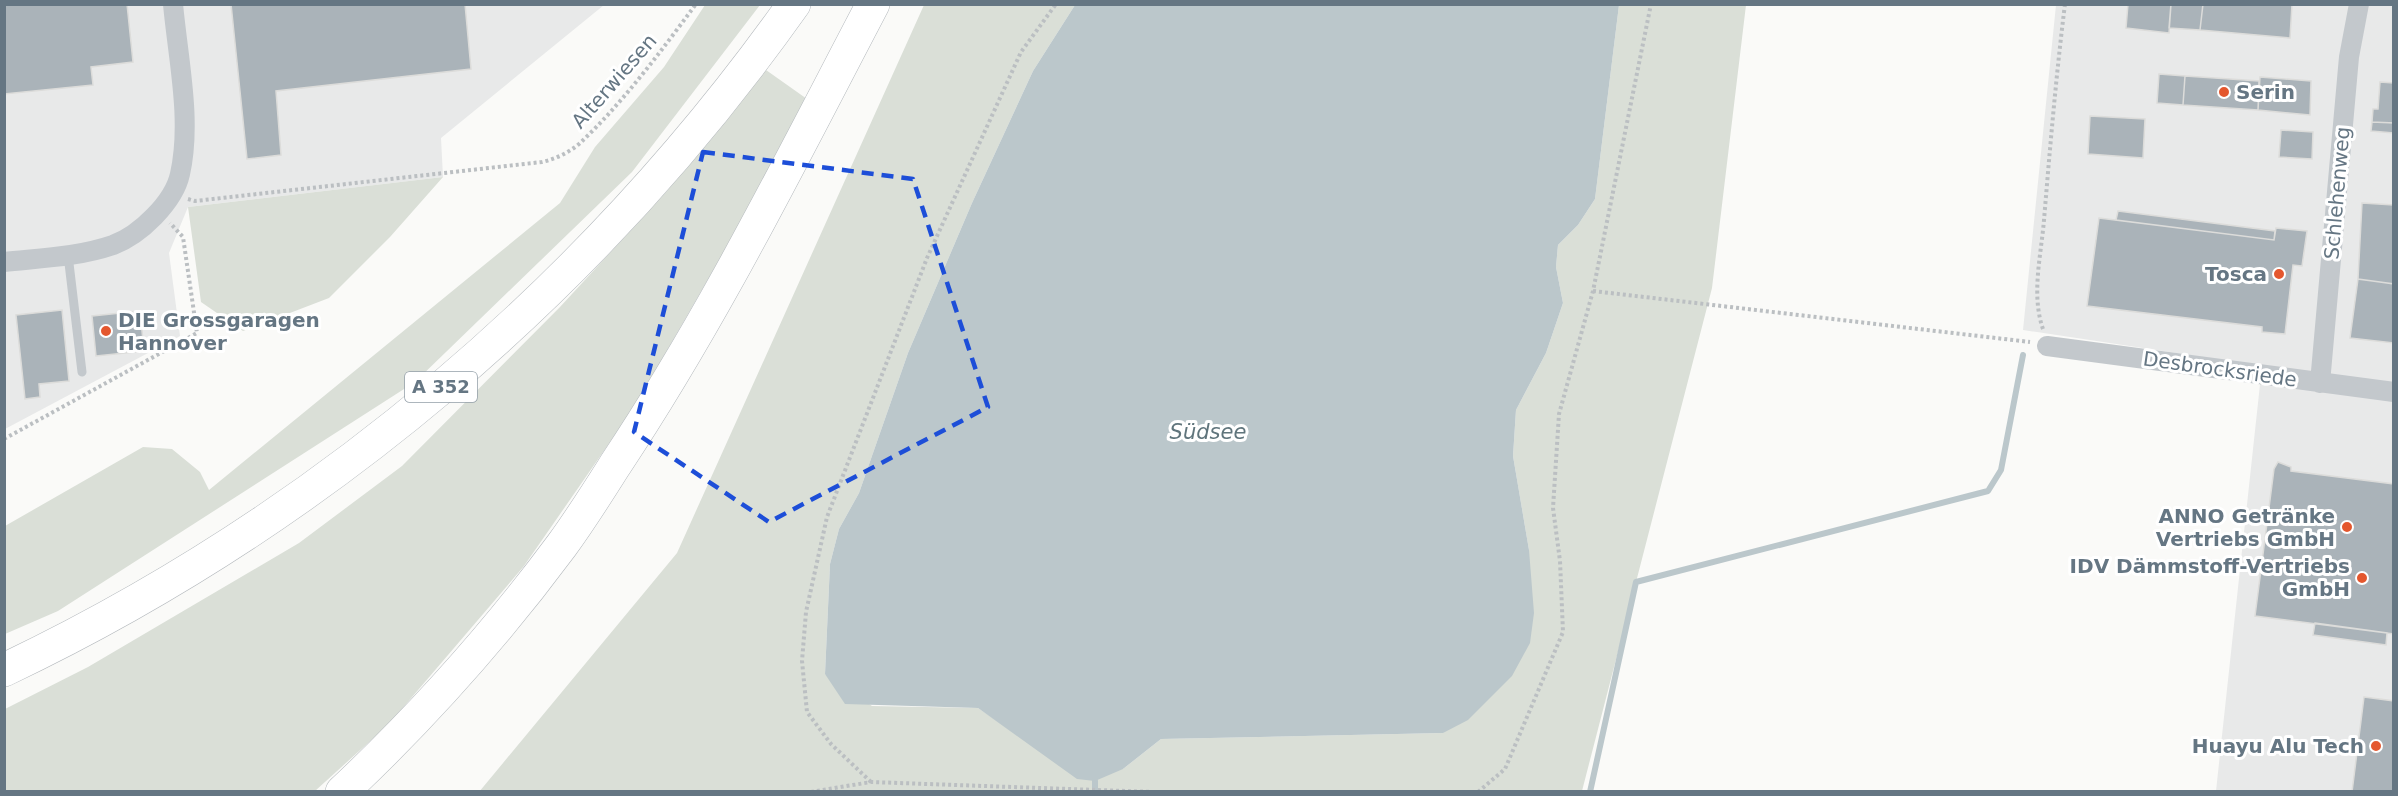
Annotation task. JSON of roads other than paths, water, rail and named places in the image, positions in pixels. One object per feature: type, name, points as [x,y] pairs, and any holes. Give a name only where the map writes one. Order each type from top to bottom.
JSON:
[{"type":"highway","name":"A 352","points":[[4,670],[70,639],[177,579],[285,509],[411,413],[502,337],[646,192],[751,65],[794,4]]},
{"type":"highway","points":[[342,792],[402,735],[460,671],[563,544],[650,413],[743,253],[873,4]]},
{"type":"street","points":[[4,262],[68,255],[115,244],[145,226],[160,211],[180,176],[185,134],[173,4]]},
{"type":"street","name":"Schlehenweg","points":[[2320,382],[2349,57],[2359,4]]},
{"type":"street","name":"Desbrocksriede","points":[[2047,346],[2394,392]]},
{"type":"lane","points":[[68,255],[82,372]]},
{"type":"water","name":"Südsee","points":[[1075,5],[1619,5],[1595,199],[1578,225],[1558,245],[1556,267],[1563,303],[1546,353],[1516,410],[1513,456],[1529,550],[1534,613],[1530,643],[1512,676],[1468,720],[1443,733],[1161,739],[1123,769],[1095,781],[1077,779],[978,708],[845,704],[825,674],[830,564],[839,529],[859,493],[908,353],[972,203],[1033,71]]},
{"type":"waterway","points":[[1590,792],[1636,582],[1988,491],[2001,470],[2023,355]]},
{"type":"waterway","points":[[1095,781],[1095,792]]},
{"type":"place","name":"Serin","points":[[2224,92]]},
{"type":"place","name":"Tosca","points":[[2279,274]]},
{"type":"place","name":"DIE Grossgaragen Hannover","points":[[106,331]]},
{"type":"place","name":"ANNO Getränke Vertriebs GmbH","points":[[2347,527]]},
{"type":"place","name":"IDV Dämmstoff-Vertriebs GmbH","points":[[2362,578]]},
{"type":"place","name":"Huayu Alu Tech","points":[[2376,746]]}]
